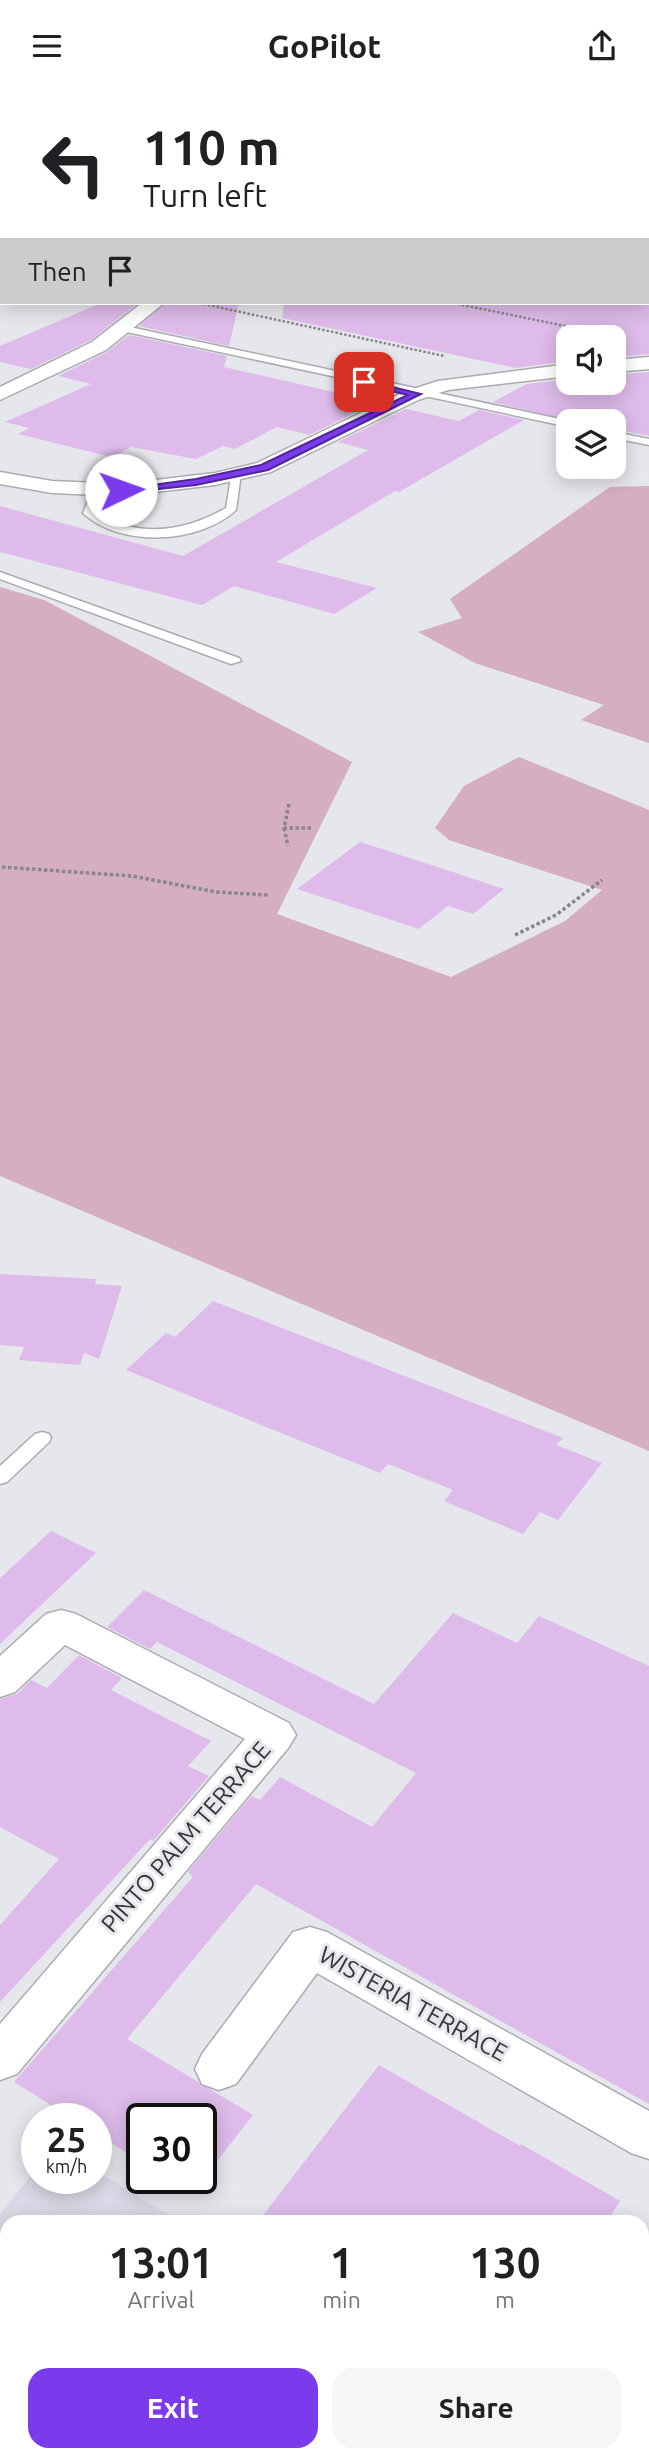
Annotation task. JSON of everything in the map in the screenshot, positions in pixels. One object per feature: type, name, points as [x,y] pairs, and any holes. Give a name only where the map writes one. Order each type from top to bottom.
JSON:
[{"type":"street","points":[[0,394],[63,366],[125,329],[138,311],[151,305]]},
{"type":"street","points":[[626,365],[649,363]]},
{"type":"street","points":[[0,478],[52,487],[158,488],[236,474],[264,468],[417,394],[466,380],[556,371]]},
{"type":"street","name":"PINTO PALM TERRACE","points":[[0,1681],[61,1625],[274,1735],[0,2059]]},
{"type":"street","name":"WISTERIA TERRACE","points":[[219,2069],[310,1946],[649,2137]]},
{"type":"lane","points":[[125,329],[417,394],[556,421]]},
{"type":"lane","points":[[626,437],[648,442]]},
{"type":"lane","points":[[98,489],[88,513],[104,524],[123,530],[161,534],[189,531],[231,510],[236,474]]},
{"type":"lane","points":[[0,575],[235,660]]},
{"type":"lane","points":[[0,1477],[42,1438]]},
{"type":"path","points":[[208,305],[456,359]]},
{"type":"path","points":[[463,305],[560,325]]},
{"type":"path","points":[[288,846],[284,828],[289,804]]},
{"type":"path","points":[[284,828],[312,828]]},
{"type":"path","points":[[2,867],[132,876],[216,892],[268,895]]},
{"type":"path","points":[[515,935],[556,915],[602,880]]},
{"type":"shaded area","points":[[649,486],[649,743],[581,720],[604,705],[475,663],[418,632],[462,618],[450,599],[610,487]]},
{"type":"shaded area","points":[[0,587],[44,600],[352,762],[277,914],[451,977],[565,921],[602,890],[449,840],[435,828],[464,786],[519,757],[649,810],[649,1451],[0,1176]]},
{"type":"shaded area","points":[[112,2181],[126,2189],[126,2194],[134,2194],[168,2215],[0,2215],[21,2188],[21,2194],[112,2194]]},
{"type":"building","points":[[96,305],[135,305],[91,340],[31,369],[0,362],[0,346]]},
{"type":"building","points":[[164,305],[239,305],[229,346],[139,326]]},
{"type":"building","points":[[284,305],[649,305],[649,354],[626,356],[626,325],[556,325],[556,363],[516,368],[282,318]]},
{"type":"building","points":[[129,335],[227,356],[224,367],[377,402],[309,435],[277,427],[235,449],[223,446],[196,459],[131,447],[111,457],[18,434],[29,428],[5,422],[91,384],[58,376],[107,352]]},
{"type":"building","points":[[649,372],[649,436],[626,431],[626,409],[556,409],[556,418],[493,402],[527,384],[556,381],[556,395],[626,395],[626,374]]},
{"type":"building","points":[[406,409],[459,421],[479,410],[524,420],[399,492],[395,491],[276,562],[377,588],[334,614],[234,586],[202,605],[0,552],[0,506],[183,556],[368,450],[338,442]]},
{"type":"building","points":[[360,842],[504,889],[473,914],[448,906],[419,929],[297,889]]},
{"type":"building","points":[[0,1274],[96,1279],[95,1284],[122,1286],[99,1359],[84,1353],[80,1365],[19,1360],[24,1347],[0,1345]]},
{"type":"building","points":[[213,1301],[563,1438],[556,1445],[602,1463],[558,1520],[540,1512],[523,1534],[444,1501],[453,1490],[388,1464],[380,1473],[126,1370],[166,1333],[175,1337]]},
{"type":"building","points":[[51,1531],[96,1553],[0,1644],[0,1578]]},
{"type":"building","points":[[144,1590],[374,1704],[453,1613],[517,1643],[539,1616],[649,1666],[649,2104],[256,1884],[127,2039],[253,2115],[217,2161],[217,2103],[126,2103],[126,2152],[112,2144],[112,2103],[47,2103],[14,2082],[193,1877],[188,1872],[251,1796],[260,1800],[280,1777],[372,1827],[416,1773],[157,1642],[150,1649],[107,1627]]},
{"type":"building","points":[[79,1655],[122,1678],[111,1690],[211,1741],[188,1766],[209,1776],[153,1841],[150,1839],[0,2002],[0,1925],[59,1859],[0,1827],[0,1699],[17,1694],[31,1680],[47,1688]]},
{"type":"building","points":[[379,2065],[620,2201],[611,2215],[263,2215]]},
{"type":"route","points":[[121,490],[158,488],[264,468],[417,394],[364,382]]}]
